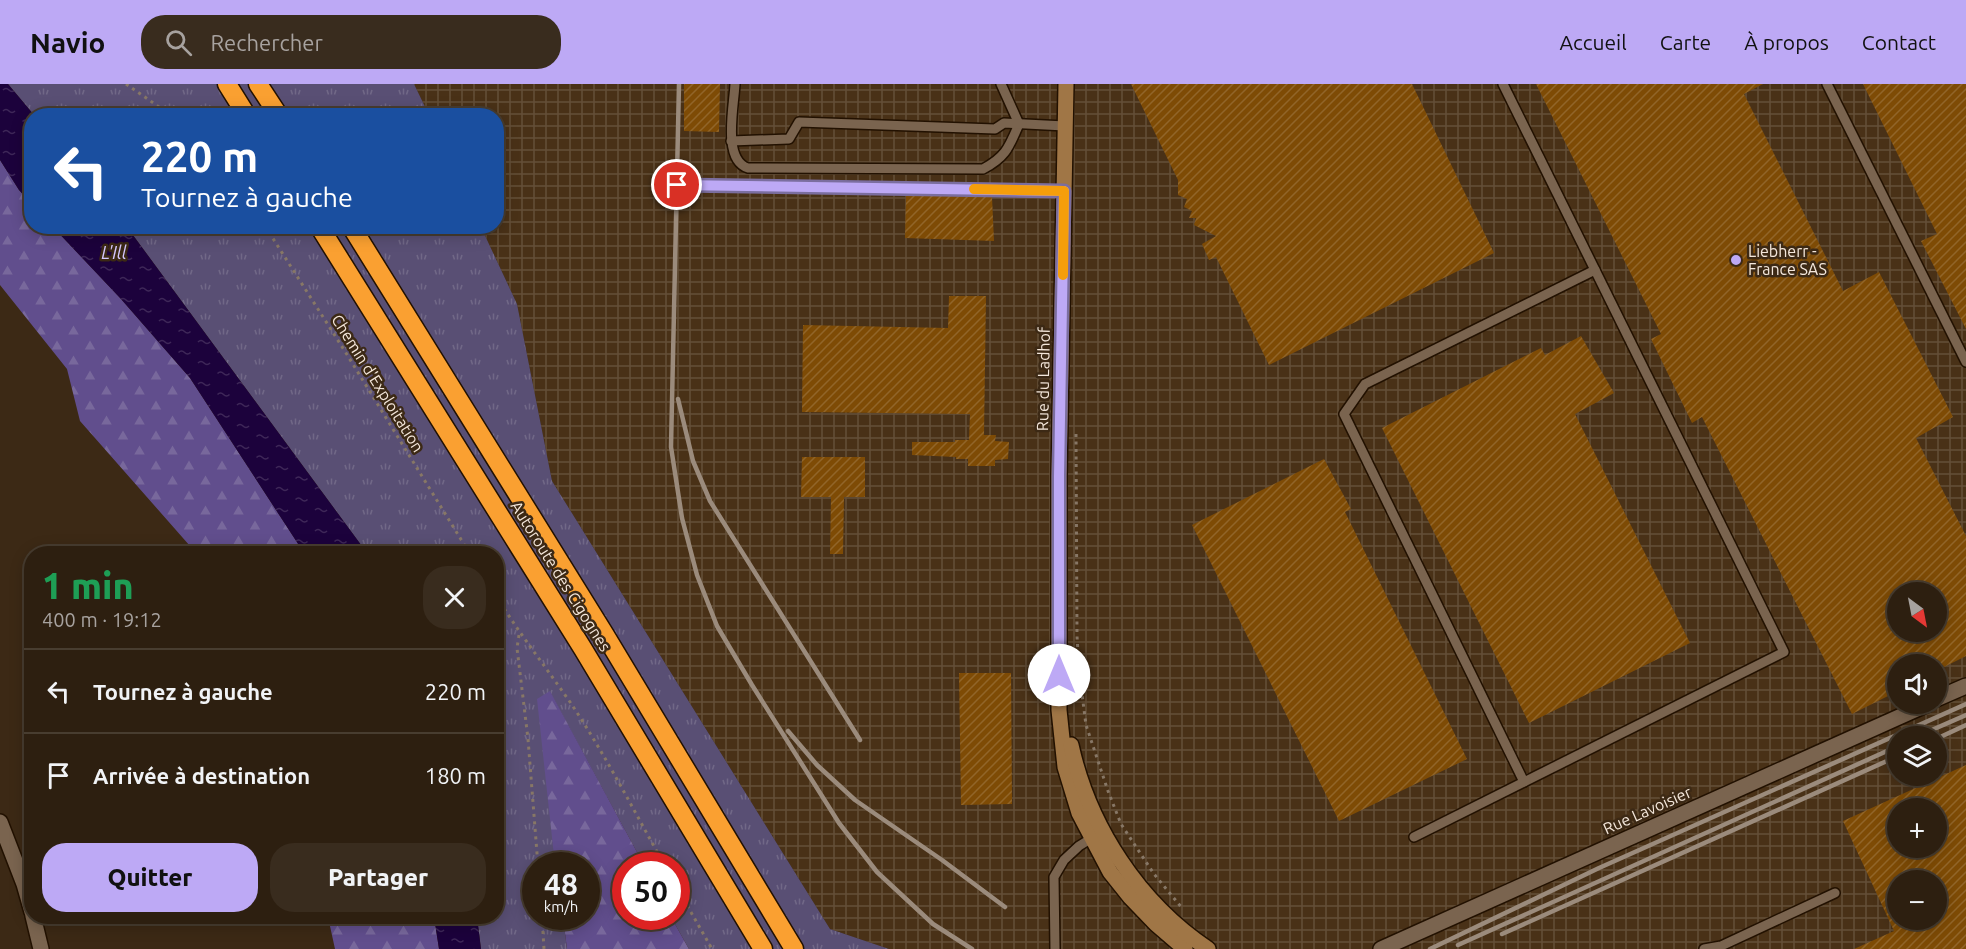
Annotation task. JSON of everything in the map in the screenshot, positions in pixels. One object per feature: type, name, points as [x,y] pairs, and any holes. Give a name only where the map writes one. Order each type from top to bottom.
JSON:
[{"type":"highway","points":[[227,84],[242,108]]},
{"type":"highway","points":[[258,84],[274,108]]},
{"type":"highway","name":"Autoroute des Cigognes","points":[[324,234],[570,629],[763,949]]},
{"type":"highway","name":"Autoroute des Cigognes","points":[[356,234],[605,635],[794,949]]},
{"type":"main road","name":"Rue du Ladhof","points":[[1066,84],[1059,476],[1059,710],[1065,767],[1080,813],[1110,872],[1156,924],[1185,949]]},
{"type":"main road","name":"Rue du Ladhof","points":[[1059,675],[1064,714],[1075,764],[1101,829],[1127,871],[1166,916],[1208,949]]},
{"type":"street","points":[[1947,694],[1966,686]]},
{"type":"street","name":"Rue Lavoisier","points":[[1381,949],[1906,714]]},
{"type":"street","points":[[0,822],[24,884]]},
{"type":"street","points":[[35,924],[41,949]]},
{"type":"lane","points":[[735,84],[731,141],[737,162],[748,168],[983,169],[997,162],[1008,150],[1019,124],[1000,84]]},
{"type":"lane","points":[[1414,837],[1784,652],[1503,84]]},
{"type":"lane","points":[[1827,84],[1966,362]]},
{"type":"lane","points":[[731,141],[789,139],[799,122],[995,129],[1004,123],[1065,126]]},
{"type":"lane","points":[[677,185],[1064,191]]},
{"type":"lane","points":[[1524,782],[1344,414],[1365,384],[1595,270]]},
{"type":"lane","points":[[1054,949],[1054,877],[1064,860],[1092,838]]},
{"type":"lane","points":[[1704,949],[1721,946],[1835,893]]},
{"type":"path","points":[[126,84],[160,108]]},
{"type":"path","name":"Chemin d'Exploitation","points":[[270,234],[465,546]]},
{"type":"path","points":[[1076,424],[1077,636],[1086,725],[1104,782],[1121,824],[1154,874],[1184,910]]},
{"type":"path","points":[[504,609],[570,703],[657,852]]},
{"type":"path","points":[[519,633],[517,648],[528,739],[537,852]]},
{"type":"path","points":[[690,910],[712,949]]},
{"type":"path","points":[[543,930],[544,949]]},
{"type":"shaded area","points":[[414,84],[1966,84],[1966,949],[889,949],[830,929],[552,481],[517,304],[484,234],[504,234],[504,108],[426,108]]},
{"type":"green space","points":[[8,84],[414,84],[426,108],[28,108]]},
{"type":"green space","points":[[0,160],[24,195],[24,234],[60,234],[121,299],[190,378],[299,546],[190,546],[80,421],[67,369],[0,285]]},
{"type":"green space","points":[[132,234],[484,234],[517,304],[552,481],[830,929],[889,949],[689,949],[678,930],[690,930],[690,852],[637,852],[550,692],[555,852],[522,852],[522,930],[565,930],[567,949],[481,949],[478,924],[504,924],[504,546],[362,546]]},
{"type":"green space","points":[[550,691],[637,852],[612,852],[612,930],[678,930],[689,949],[567,949],[565,930],[600,930],[600,852],[554,852],[537,699]]},
{"type":"green space","points":[[330,924],[435,924],[439,949],[335,949]]},
{"type":"water","points":[[0,84],[8,84],[28,108],[24,108],[24,195],[0,160]]},
{"type":"water","name":"L'Ill","points":[[60,234],[132,234],[362,546],[299,546],[190,378],[121,299]]},
{"type":"water","points":[[435,924],[478,924],[481,949],[439,949]]},
{"type":"building","points":[[684,84],[720,84],[719,132],[684,131]]},
{"type":"building","points":[[1131,84],[1412,84],[1494,253],[1269,365],[1216,257],[1209,260],[1202,244],[1216,236],[1194,225],[1196,218],[1189,218],[1192,211],[1184,207],[1187,199],[1178,195],[1178,180]]},
{"type":"building","points":[[1536,84],[1763,84],[1744,94],[1843,291],[1879,272],[1953,417],[1916,438],[1966,536],[1966,656],[1947,666],[1947,654],[1887,654],[1887,696],[1852,714],[1702,417],[1692,423],[1651,339],[1661,334]]},
{"type":"building","points":[[1863,84],[1966,84],[1966,329],[1921,241],[1937,234]]},
{"type":"building","points":[[906,195],[992,197],[994,241],[905,238]]},
{"type":"building","points":[[949,296],[986,296],[984,435],[996,435],[995,441],[1009,442],[1008,459],[995,460],[995,466],[968,466],[968,459],[912,455],[912,442],[969,440],[970,414],[802,412],[803,325],[948,328]]},
{"type":"building","points":[[1581,336],[1614,393],[1575,414],[1690,643],[1529,723],[1382,428],[1541,348],[1545,355]]},
{"type":"building","points":[[802,457],[865,457],[865,497],[844,497],[843,554],[830,554],[831,497],[801,497]]},
{"type":"building","points":[[1324,459],[1351,509],[1345,512],[1467,759],[1339,821],[1192,525]]},
{"type":"building","points":[[959,673],[1011,673],[1012,804],[961,805]]},
{"type":"building","points":[[1966,765],[1966,949],[1854,949],[1894,930],[1947,930],[1947,870],[1887,870],[1887,916],[1843,821],[1887,801],[1887,858],[1947,858],[1947,798],[1894,798],[1920,786],[1947,786],[1947,774]]},
{"type":"railway","points":[[679,84],[671,447],[682,518],[697,575],[717,626],[839,823],[877,872],[933,924],[972,949]]},
{"type":"railway","points":[[678,399],[693,461],[710,501],[860,740]]},
{"type":"railway","points":[[1430,949],[1599,868],[1966,704]]},
{"type":"railway","points":[[1941,726],[1966,715]]},
{"type":"railway","points":[[1947,734],[1966,725]]},
{"type":"railway","points":[[788,731],[817,765],[855,800],[1005,907]]},
{"type":"railway","points":[[1458,945],[1887,751]]},
{"type":"railway","points":[[1502,934],[1887,761]]},
{"type":"slow traffic","points":[[974,189],[1064,191],[1063,275]]},
{"type":"place","name":"Liebherr - France SAS","points":[[1736,260]]},
{"type":"route","points":[[677,185],[1064,191],[1059,476],[1059,675]]}]
